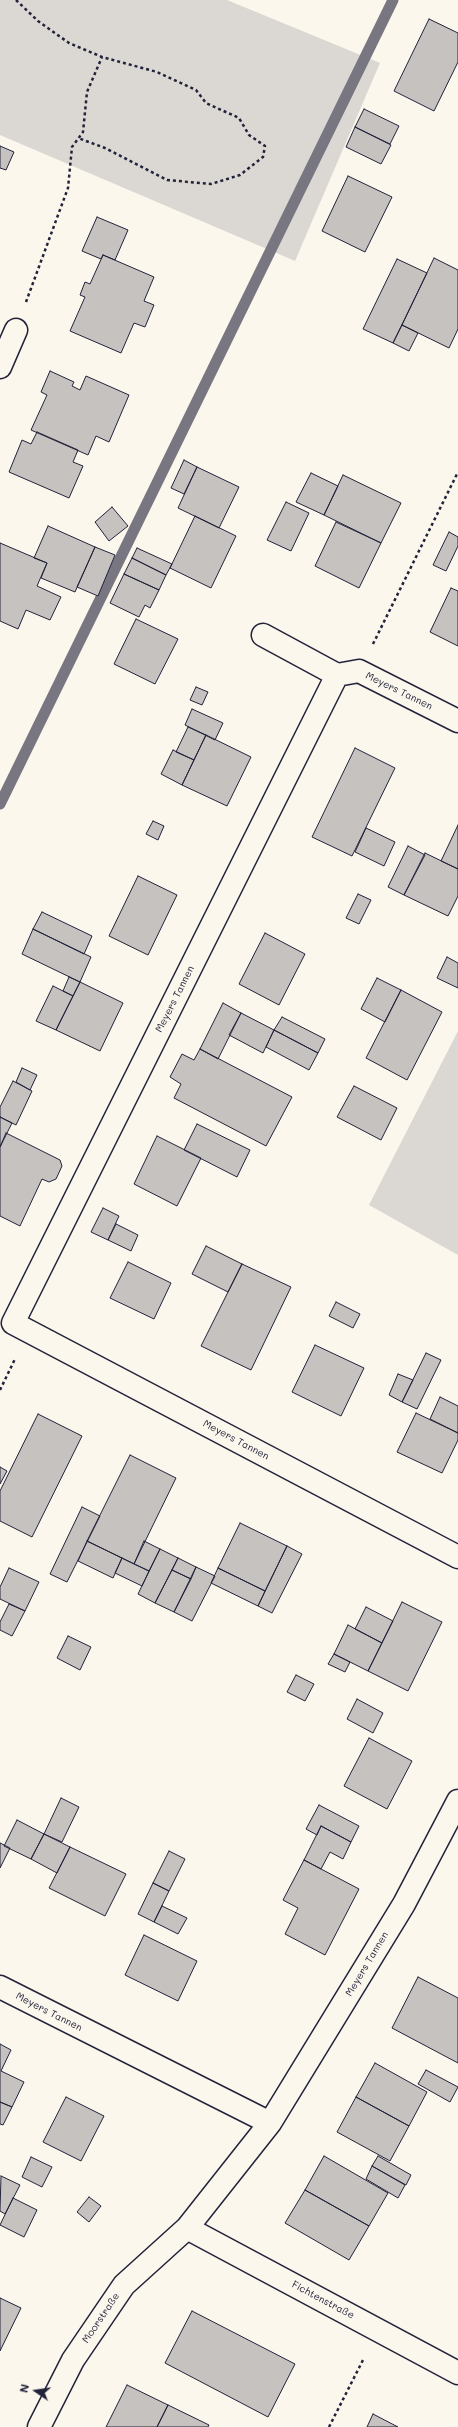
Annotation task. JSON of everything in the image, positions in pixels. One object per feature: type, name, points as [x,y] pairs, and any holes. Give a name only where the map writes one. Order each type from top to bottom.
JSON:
[{"type":"street","points":[[0,367],[16,330]]},
{"type":"street","points":[[263,635],[338,675]]},
{"type":"street","name":"Meyers Tannen","points":[[458,720],[359,671],[338,675],[7,1320],[458,1557]]},
{"type":"street","name":"Meyers Tannen","points":[[187,2228],[270,2123],[404,1904],[458,1801]]},
{"type":"street","name":"Meyers Tannen","points":[[0,1987],[270,2123]]},
{"type":"street","name":"Fichtenstraße","points":[[187,2228],[458,2373]]},
{"type":"street","name":"Moorstraße","points":[[39,2427],[73,2360],[124,2285],[187,2228]]},
{"type":"path","points":[[16,0],[38,21],[69,43],[102,57],[157,72],[196,90],[206,103],[239,118],[249,135],[265,146],[263,157],[240,175],[211,184],[167,180],[105,148],[78,138]]},
{"type":"path","points":[[16,330],[68,188],[72,147],[83,132],[87,92],[102,57]]},
{"type":"path","points":[[359,671],[458,472]]},
{"type":"path","points":[[329,2427],[378,2330]]},
{"type":"shaded area","points":[[0,0],[227,0],[380,63],[295,261],[0,135]]},
{"type":"shaded area","points":[[458,1031],[458,1255],[369,1205]]},
{"type":"building","points":[[429,19],[458,33],[458,62],[434,111],[394,91]]},
{"type":"building","points":[[364,109],[399,126],[390,144],[355,127]]},
{"type":"building","points":[[355,127],[391,145],[381,164],[346,147]]},
{"type":"building","points":[[0,146],[14,152],[6,170],[0,168]]},
{"type":"building","points":[[348,176],[392,197],[365,252],[322,231]]},
{"type":"building","points":[[97,217],[128,230],[115,260],[103,255],[101,259],[82,251]]},
{"type":"building","points":[[103,255],[154,277],[144,301],[154,305],[145,327],[134,323],[121,353],[70,331],[85,297],[80,295],[85,282],[90,284]]},
{"type":"building","points":[[434,258],[458,270],[458,329],[449,348],[402,325]]},
{"type":"building","points":[[397,259],[427,273],[393,343],[363,329]]},
{"type":"building","points":[[402,325],[418,333],[409,351],[393,343]]},
{"type":"building","points":[[50,371],[74,382],[72,386],[80,390],[86,376],[129,395],[109,442],[96,436],[88,455],[31,430],[47,395],[41,392]]},
{"type":"building","points":[[37,432],[78,450],[73,462],[83,466],[69,498],[9,472],[22,440],[31,444]]},
{"type":"building","points":[[184,460],[197,467],[184,494],[171,488]]},
{"type":"building","points":[[197,467],[239,487],[219,528],[178,508]]},
{"type":"building","points":[[311,473],[338,486],[324,515],[296,502]]},
{"type":"building","points":[[343,475],[401,503],[381,543],[324,515]]},
{"type":"building","points":[[286,502],[309,513],[291,551],[267,540]]},
{"type":"building","points":[[112,507],[128,526],[109,541],[95,522]]},
{"type":"building","points":[[195,516],[236,536],[211,588],[170,568]]},
{"type":"building","points":[[336,522],[381,543],[359,588],[315,566]]},
{"type":"building","points":[[48,526],[95,547],[75,592],[41,578],[47,563],[34,558]]},
{"type":"building","points":[[449,532],[458,537],[458,546],[446,571],[433,565]]},
{"type":"building","points":[[0,543],[47,563],[37,586],[61,597],[50,620],[26,610],[18,629],[0,621]]},
{"type":"building","points":[[95,547],[115,555],[98,596],[77,587]]},
{"type":"building","points":[[137,548],[172,564],[166,575],[132,558]]},
{"type":"building","points":[[132,558],[166,575],[159,590],[124,574]]},
{"type":"building","points":[[124,574],[159,590],[150,608],[145,605],[139,617],[110,603]]},
{"type":"building","points":[[451,588],[458,591],[458,646],[430,632]]},
{"type":"building","points":[[136,619],[178,639],[155,684],[114,664]]},
{"type":"building","points":[[196,687],[208,692],[202,705],[190,700]]},
{"type":"building","points":[[192,709],[223,723],[215,740],[185,725]]},
{"type":"building","points":[[188,727],[206,735],[194,760],[176,752]]},
{"type":"building","points":[[206,735],[251,757],[227,806],[182,785]]},
{"type":"building","points":[[355,748],[395,768],[352,856],[312,837]]},
{"type":"building","points":[[173,750],[194,760],[182,785],[161,774]]},
{"type":"building","points":[[153,821],[164,826],[158,840],[146,834]]},
{"type":"building","points":[[458,825],[458,869],[441,861]]},
{"type":"building","points":[[366,828],[395,842],[384,866],[355,852]]},
{"type":"building","points":[[408,846],[425,855],[404,895],[388,887]]},
{"type":"building","points":[[425,853],[458,869],[458,896],[448,916],[404,895]]},
{"type":"building","points":[[138,876],[177,895],[148,955],[109,936]]},
{"type":"building","points":[[358,894],[371,900],[359,924],[346,918]]},
{"type":"building","points":[[42,912],[92,936],[84,954],[33,929]]},
{"type":"building","points":[[33,929],[91,957],[80,982],[22,954]]},
{"type":"building","points":[[265,933],[305,954],[279,1005],[239,984]]},
{"type":"building","points":[[447,957],[458,963],[458,988],[437,978]]},
{"type":"building","points":[[69,977],[80,982],[73,996],[63,991]]},
{"type":"building","points":[[377,978],[401,990],[385,1022],[361,1009]]},
{"type":"building","points":[[80,982],[123,1003],[100,1051],[56,1030]]},
{"type":"building","points":[[53,986],[73,996],[56,1030],[36,1021]]},
{"type":"building","points":[[401,990],[442,1012],[407,1080],[366,1058]]},
{"type":"building","points":[[223,1003],[241,1013],[218,1059],[200,1049]]},
{"type":"building","points":[[241,1013],[274,1030],[263,1053],[229,1035]]},
{"type":"building","points":[[282,1017],[325,1039],[318,1053],[274,1030]]},
{"type":"building","points":[[274,1030],[318,1053],[309,1070],[266,1047]]},
{"type":"building","points":[[200,1049],[292,1097],[266,1146],[174,1098],[181,1084],[170,1077],[182,1054],[194,1060]]},
{"type":"building","points":[[22,1068],[37,1075],[30,1090],[16,1082]]},
{"type":"building","points":[[13,1081],[32,1091],[16,1125],[0,1117],[0,1107]]},
{"type":"building","points":[[354,1086],[397,1108],[381,1140],[337,1117]]},
{"type":"building","points":[[0,1117],[12,1123],[0,1147]]},
{"type":"building","points":[[197,1124],[250,1150],[237,1177],[184,1150]]},
{"type":"building","points":[[6,1133],[60,1160],[62,1166],[56,1179],[49,1182],[42,1179],[20,1226],[0,1216],[0,1147]]},
{"type":"building","points":[[157,1136],[201,1158],[177,1206],[134,1184]]},
{"type":"building","points":[[103,1208],[119,1216],[108,1240],[91,1232]]},
{"type":"building","points":[[116,1224],[138,1235],[131,1251],[108,1240]]},
{"type":"building","points":[[206,1246],[242,1264],[228,1292],[192,1274]]},
{"type":"building","points":[[128,1262],[171,1283],[154,1319],[110,1298]]},
{"type":"building","points":[[242,1264],[291,1287],[251,1370],[201,1346]]},
{"type":"building","points":[[336,1302],[360,1314],[353,1328],[329,1316]]},
{"type":"building","points":[[315,1345],[364,1368],[341,1416],[292,1392]]},
{"type":"building","points":[[426,1353],[441,1360],[417,1409],[402,1402]]},
{"type":"building","points":[[398,1374],[413,1380],[402,1402],[389,1395]]},
{"type":"building","points":[[440,1397],[458,1406],[458,1433],[430,1419]]},
{"type":"building","points":[[416,1413],[458,1433],[458,1440],[442,1473],[397,1452]]},
{"type":"building","points":[[38,1414],[82,1436],[32,1537],[0,1521],[0,1491]]},
{"type":"building","points":[[130,1455],[176,1478],[134,1564],[87,1541]]},
{"type":"building","points":[[0,1467],[7,1471],[0,1484]]},
{"type":"building","points":[[82,1507],[100,1516],[67,1582],[50,1574]]},
{"type":"building","points":[[240,1523],[287,1546],[265,1591],[218,1568]]},
{"type":"building","points":[[87,1541],[122,1558],[113,1578],[78,1561]]},
{"type":"building","points":[[144,1541],[160,1549],[149,1571],[134,1564]]},
{"type":"building","points":[[287,1546],[302,1554],[272,1613],[258,1606]]},
{"type":"building","points":[[160,1549],[178,1558],[155,1603],[138,1594]]},
{"type":"building","points":[[122,1558],[149,1571],[142,1586],[115,1573]]},
{"type":"building","points":[[178,1558],[196,1567],[191,1579],[172,1570]]},
{"type":"building","points":[[196,1567],[215,1576],[192,1621],[174,1612]]},
{"type":"building","points":[[9,1568],[39,1582],[25,1611],[0,1599],[0,1587]]},
{"type":"building","points":[[218,1568],[265,1591],[258,1606],[211,1583]]},
{"type":"building","points":[[172,1570],[191,1579],[174,1612],[155,1603]]},
{"type":"building","points":[[402,1602],[442,1622],[408,1691],[368,1671]]},
{"type":"building","points":[[9,1604],[25,1611],[12,1636],[0,1630],[0,1622]]},
{"type":"building","points":[[366,1607],[393,1621],[382,1643],[355,1629]]},
{"type":"building","points":[[348,1625],[382,1643],[368,1671],[334,1654]]},
{"type":"building","points":[[68,1636],[91,1647],[80,1670],[57,1658]]},
{"type":"building","points":[[334,1654],[350,1662],[345,1672],[328,1664]]},
{"type":"building","points":[[296,1675],[314,1684],[305,1701],[287,1692]]},
{"type":"building","points":[[357,1699],[383,1713],[373,1733],[347,1719]]},
{"type":"building","points":[[369,1738],[412,1761],[387,1809],[344,1786]]},
{"type":"building","points":[[61,1798],[79,1807],[62,1842],[44,1834]]},
{"type":"building","points":[[319,1805],[359,1826],[351,1842],[321,1826],[317,1835],[306,1829]]},
{"type":"building","points":[[17,1820],[44,1834],[31,1859],[4,1846]]},
{"type":"building","points":[[321,1826],[351,1842],[343,1859],[330,1852],[321,1869],[304,1860]]},
{"type":"building","points":[[44,1834],[70,1847],[57,1873],[31,1859]]},
{"type":"building","points":[[0,1843],[10,1848],[0,1868]]},
{"type":"building","points":[[70,1847],[126,1874],[105,1916],[49,1888]]},
{"type":"building","points":[[169,1851],[185,1859],[169,1891],[153,1883]]},
{"type":"building","points":[[304,1860],[359,1889],[325,1955],[285,1934],[298,1908],[283,1900]]},
{"type":"building","points":[[153,1883],[169,1891],[154,1922],[138,1914]]},
{"type":"building","points":[[162,1906],[187,1918],[178,1934],[154,1922]]},
{"type":"building","points":[[144,1935],[197,1961],[178,2001],[125,1975]]},
{"type":"building","points":[[418,1977],[458,1998],[458,2063],[392,2028]]},
{"type":"building","points":[[0,2044],[11,2050],[1,2071],[24,2082],[12,2107],[0,2102]]},
{"type":"building","points":[[375,2063],[427,2092],[409,2126],[356,2097]]},
{"type":"building","points":[[426,2070],[458,2087],[450,2102],[418,2084]]},
{"type":"building","points":[[66,2097],[104,2116],[81,2161],[43,2142]]},
{"type":"building","points":[[356,2097],[409,2126],[390,2161],[337,2132]]},
{"type":"building","points":[[0,2102],[12,2107],[3,2125],[0,2124]]},
{"type":"building","points":[[324,2156],[388,2193],[369,2226],[305,2190]]},
{"type":"building","points":[[378,2156],[411,2175],[406,2185],[372,2166]]},
{"type":"building","points":[[31,2157],[52,2167],[42,2187],[22,2177]]},
{"type":"building","points":[[372,2166],[405,2185],[398,2198],[366,2179]]},
{"type":"building","points":[[1,2176],[20,2185],[5,2214],[0,2211]]},
{"type":"building","points":[[305,2190],[369,2226],[349,2260],[285,2223]]},
{"type":"building","points":[[89,2197],[101,2206],[89,2222],[77,2212]]},
{"type":"building","points":[[13,2198],[37,2210],[24,2237],[0,2225]]},
{"type":"building","points":[[0,2298],[21,2308],[0,2351]]},
{"type":"building","points":[[192,2311],[295,2364],[268,2417],[165,2363]]},
{"type":"building","points":[[127,2385],[168,2405],[157,2427],[106,2427]]},
{"type":"building","points":[[168,2405],[209,2425],[208,2427],[157,2427]]},
{"type":"building","points":[[373,2414],[398,2427],[367,2427]]},
{"type":"waterway","points":[[0,804],[393,0]]}]
